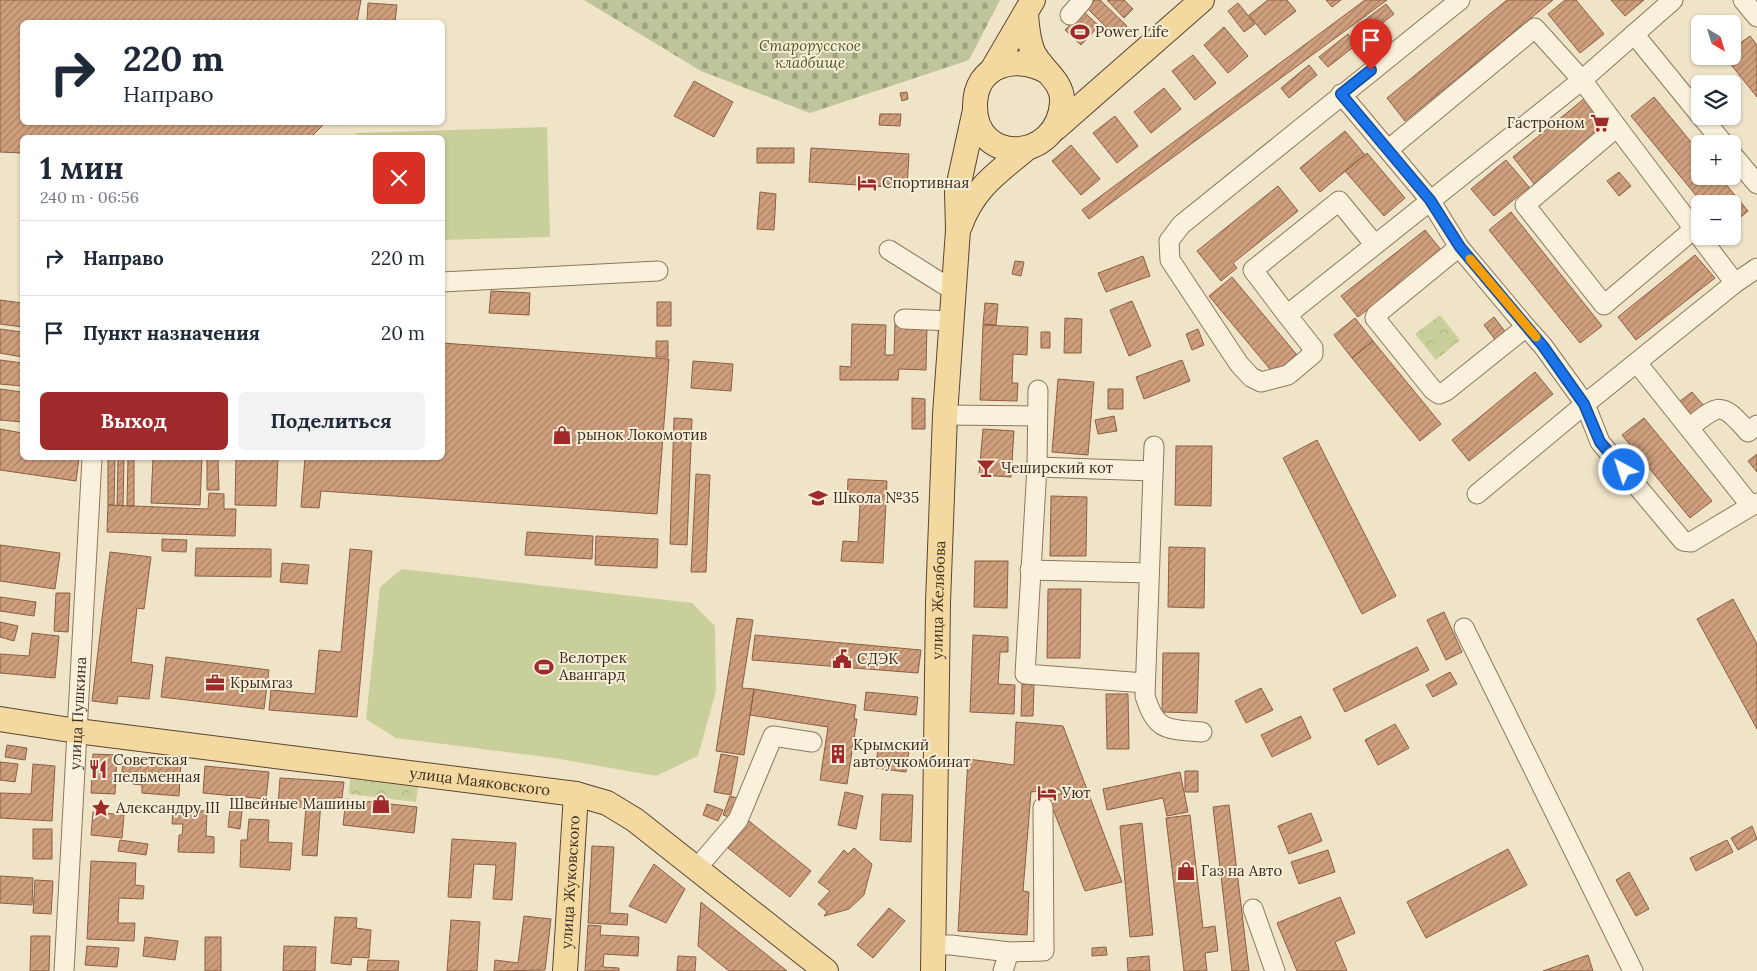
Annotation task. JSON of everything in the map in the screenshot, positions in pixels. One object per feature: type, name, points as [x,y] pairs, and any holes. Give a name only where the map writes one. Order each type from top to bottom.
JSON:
[{"type":"main road","points":[[958,230],[967,205],[985,183],[1026,149],[1047,138],[1202,0]]},
{"type":"main road","points":[[1029,7],[1032,50],[1061,90],[1062,102],[1056,128]]},
{"type":"main road","points":[[958,230],[958,192],[975,110],[977,91],[992,70],[1029,7]]},
{"type":"main road","points":[[992,70],[1011,62],[1033,64],[1051,76],[1081,90],[1101,89]]},
{"type":"main road","points":[[975,110],[977,120],[989,140],[1011,150],[1026,149]]},
{"type":"main road","name":"улица Желябова","points":[[933,971],[935,945],[938,603],[945,415],[958,230]]},
{"type":"main road","name":"улица Маяковского","points":[[0,719],[77,731],[576,794],[607,803],[635,820],[826,971]]},
{"type":"main road","name":"улица Жуковского","points":[[565,971],[576,794]]},
{"type":"street","points":[[1070,15],[1083,0]]},
{"type":"street","points":[[1375,245],[1339,201],[1253,270],[1313,348],[1313,354],[1310,358],[1288,375],[1261,382],[1251,377],[1239,364],[1170,260],[1169,241],[1181,225],[1341,94],[1460,0]]},
{"type":"street","points":[[1287,315],[1582,80],[1673,0]]},
{"type":"street","points":[[1743,0],[1757,17]]},
{"type":"street","points":[[1389,148],[1535,28],[1582,80],[1691,225]]},
{"type":"street","points":[[1634,34],[1691,103]]},
{"type":"street","points":[[1341,94],[1389,148],[1430,200],[1460,247],[1543,346],[1584,404],[1600,442],[1683,541],[1691,542],[1754,504],[1637,363]]},
{"type":"street","points":[[1709,125],[1717,135]]},
{"type":"street","points":[[1617,127],[1525,205],[1604,305],[1691,232]]},
{"type":"street","points":[[1741,165],[1757,184]]},
{"type":"street","points":[[1706,245],[1735,283]]},
{"type":"street","points":[[1460,247],[1376,315],[1376,321],[1439,394],[1446,391],[1526,327]]},
{"type":"street","points":[[889,250],[954,291]]},
{"type":"street","points":[[1477,494],[1584,404],[1735,283],[1757,268]]},
{"type":"street","points":[[445,282],[658,271]]},
{"type":"street","points":[[904,319],[952,321]]},
{"type":"street","points":[[1038,390],[1037,467],[1025,674],[1146,682]]},
{"type":"street","points":[[1689,428],[1709,412],[1721,409],[1730,411],[1748,432],[1757,425]]},
{"type":"street","points":[[945,415],[1037,416]]},
{"type":"street","points":[[1154,446],[1145,696],[1152,717],[1166,728],[1202,732]]},
{"type":"street","name":"улица Пушкина","points":[[64,971],[92,460]]},
{"type":"street","points":[[1037,467],[1153,471]]},
{"type":"street","points":[[1030,570],[1149,573]]},
{"type":"street","points":[[1464,628],[1633,971]]},
{"type":"street","points":[[697,868],[738,820],[773,736],[812,742]]},
{"type":"street","points":[[935,945],[951,945],[1009,952],[1044,951],[1043,807]]},
{"type":"street","points":[[1253,909],[1275,971]]},
{"type":"street","points":[[1003,971],[1009,952]]},
{"type":"green space","name":"Старорусское кладбище","points":[[584,0],[1000,0],[969,60],[810,113],[701,71]]},
{"type":"green space","points":[[547,127],[550,237],[445,240],[445,135],[356,135],[356,133]]},
{"type":"green space","points":[[1440,315],[1460,340],[1436,360],[1415,334]]},
{"type":"green space","name":"Велотрек Авангард","points":[[402,569],[692,603],[715,626],[716,691],[698,756],[656,776],[554,758],[396,738],[366,719],[380,587]]},
{"type":"green space","points":[[350,779],[418,787],[416,802],[349,794]]},
{"type":"building","points":[[0,0],[361,0],[357,20],[20,20],[20,125],[323,125],[313,135],[20,135],[20,153],[0,152]]},
{"type":"building","points":[[1093,0],[1100,0],[1127,26],[1116,37],[1086,7]]},
{"type":"building","points":[[1107,0],[1124,0],[1133,9],[1124,18]]},
{"type":"building","points":[[1268,0],[1287,0],[1296,11],[1265,35],[1249,15]]},
{"type":"building","points":[[1326,0],[1341,0],[1332,7]]},
{"type":"building","points":[[1365,0],[1387,0],[1089,219],[1082,210]]},
{"type":"building","points":[[1507,0],[1553,0],[1405,121],[1387,98]]},
{"type":"building","points":[[1565,0],[1576,0],[1604,34],[1580,53],[1548,14]]},
{"type":"building","points":[[1611,0],[1644,0],[1625,16]]},
{"type":"building","points":[[368,3],[397,5],[395,20],[367,20]]},
{"type":"building","points":[[1238,3],[1255,24],[1244,32],[1228,11]]},
{"type":"building","points":[[1386,4],[1394,14],[1366,36],[1357,26]]},
{"type":"building","points":[[1083,11],[1099,26],[1081,45],[1065,30]]},
{"type":"building","points":[[1224,27],[1248,56],[1228,73],[1204,45]]},
{"type":"building","points":[[1348,34],[1356,45],[1328,67],[1319,57]]},
{"type":"building","points":[[1750,36],[1757,45],[1757,97],[1731,65],[1741,65],[1741,42]]},
{"type":"building","points":[[1193,55],[1216,83],[1195,100],[1172,71]]},
{"type":"building","points":[[1309,65],[1317,75],[1289,98],[1281,88]]},
{"type":"building","points":[[694,81],[733,102],[714,137],[674,116]]},
{"type":"building","points":[[1164,88],[1181,109],[1151,133],[1134,112]]},
{"type":"building","points":[[907,92],[908,99],[902,101],[900,93]]},
{"type":"building","points":[[1654,97],[1691,142],[1691,185],[1726,185],[1735,195],[1696,195],[1631,116]]},
{"type":"building","points":[[1585,98],[1608,125],[1535,185],[1513,157]]},
{"type":"building","points":[[880,114],[901,114],[900,126],[879,125]]},
{"type":"building","points":[[1115,116],[1138,146],[1117,163],[1093,133]]},
{"type":"building","points":[[1345,131],[1365,155],[1320,192],[1300,168]]},
{"type":"building","points":[[1071,145],[1100,179],[1081,195],[1052,161]]},
{"type":"building","points":[[757,148],[794,148],[794,163],[757,163]]},
{"type":"building","points":[[811,148],[909,154],[907,188],[809,182]]},
{"type":"building","points":[[1367,153],[1405,198],[1384,216],[1345,171]]},
{"type":"building","points":[[1506,160],[1529,187],[1494,216],[1471,189]]},
{"type":"building","points":[[1619,172],[1631,186],[1619,196],[1607,181]]},
{"type":"building","points":[[1278,186],[1298,211],[1233,263],[1237,268],[1221,281],[1197,251]]},
{"type":"building","points":[[760,192],[776,194],[774,230],[757,229]]},
{"type":"building","points":[[1741,203],[1748,211],[1741,217]]},
{"type":"building","points":[[1511,212],[1602,326],[1580,343],[1489,230]]},
{"type":"building","points":[[1425,230],[1442,251],[1358,317],[1341,296]]},
{"type":"building","points":[[1695,255],[1715,278],[1636,340],[1618,317]]},
{"type":"building","points":[[1143,256],[1150,276],[1106,292],[1098,273]]},
{"type":"building","points":[[1015,261],[1024,262],[1021,276],[1012,274]]},
{"type":"building","points":[[1232,277],[1297,355],[1274,374],[1209,296]]},
{"type":"building","points":[[491,291],[530,293],[529,315],[489,313]]},
{"type":"building","points":[[0,300],[20,303],[20,327],[0,324]]},
{"type":"building","points":[[1132,301],[1151,346],[1129,356],[1110,310]]},
{"type":"building","points":[[657,302],[671,302],[671,326],[657,326]]},
{"type":"building","points":[[985,303],[998,304],[996,325],[983,324]]},
{"type":"building","points":[[1494,317],[1507,334],[1497,342],[1484,325]]},
{"type":"building","points":[[1065,318],[1082,319],[1081,353],[1064,353]]},
{"type":"building","points":[[1355,318],[1373,341],[1352,358],[1334,335]]},
{"type":"building","points":[[852,324],[886,325],[885,355],[894,355],[895,324],[927,325],[926,370],[899,369],[898,380],[840,380],[840,366],[851,367]]},
{"type":"building","points":[[983,325],[1028,327],[1027,355],[1013,354],[1012,383],[1018,383],[1017,401],[980,400]]},
{"type":"building","points":[[0,329],[20,332],[20,357],[0,353]]},
{"type":"building","points":[[1198,329],[1204,345],[1192,350],[1186,334]]},
{"type":"building","points":[[1041,332],[1050,332],[1050,348],[1041,348]]},
{"type":"building","points":[[656,341],[668,341],[668,357],[656,357]]},
{"type":"building","points":[[1373,341],[1441,424],[1420,441],[1352,358]]},
{"type":"building","points":[[445,343],[669,359],[657,514],[321,491],[319,508],[301,507],[305,460],[445,460]]},
{"type":"building","points":[[0,360],[20,363],[20,386],[0,384]]},
{"type":"building","points":[[1182,360],[1190,381],[1144,399],[1136,377]]},
{"type":"building","points":[[693,361],[733,364],[731,391],[691,388]]},
{"type":"building","points":[[1535,372],[1553,394],[1469,461],[1452,440]]},
{"type":"building","points":[[1058,379],[1094,382],[1088,455],[1052,452]]},
{"type":"building","points":[[0,389],[20,392],[20,422],[0,420]]},
{"type":"building","points":[[1108,389],[1123,389],[1123,409],[1108,409]]},
{"type":"building","points":[[1692,392],[1704,406],[1692,416],[1680,401]]},
{"type":"building","points":[[912,398],[925,399],[925,429],[912,429]]},
{"type":"building","points":[[1114,416],[1117,431],[1098,434],[1095,420]]},
{"type":"building","points":[[674,418],[692,419],[687,545],[670,544]]},
{"type":"building","points":[[1644,418],[1712,501],[1690,518],[1622,435]]},
{"type":"building","points":[[0,429],[20,433],[20,460],[79,460],[76,481],[0,470]]},
{"type":"building","points":[[983,429],[1014,431],[1011,477],[979,475]]},
{"type":"building","points":[[1317,440],[1396,596],[1362,614],[1283,458]]},
{"type":"building","points":[[1176,446],[1212,446],[1211,506],[1175,505]]},
{"type":"building","points":[[1757,454],[1757,472],[1748,461]]},
{"type":"building","points":[[108,460],[115,460],[114,505],[108,505]]},
{"type":"building","points":[[118,460],[124,460],[123,506],[117,505]]},
{"type":"building","points":[[128,460],[134,460],[134,506],[127,506]]},
{"type":"building","points":[[153,460],[202,460],[200,505],[151,503]]},
{"type":"building","points":[[207,460],[218,460],[219,490],[207,490]]},
{"type":"building","points":[[236,460],[278,460],[276,506],[235,505]]},
{"type":"building","points":[[696,474],[710,475],[706,572],[691,572]]},
{"type":"building","points":[[848,479],[887,481],[883,563],[841,561],[843,541],[858,542],[860,504],[847,503]]},
{"type":"building","points":[[209,493],[224,494],[224,509],[236,509],[235,536],[107,532],[108,505],[208,509]]},
{"type":"building","points":[[1051,496],[1087,497],[1086,556],[1050,556]]},
{"type":"building","points":[[527,532],[593,536],[592,559],[525,555]]},
{"type":"building","points":[[596,536],[658,539],[657,568],[595,565]]},
{"type":"building","points":[[162,539],[187,540],[186,552],[162,551]]},
{"type":"building","points":[[0,545],[60,553],[55,589],[0,581]]},
{"type":"building","points":[[1169,547],[1205,548],[1204,608],[1168,607]]},
{"type":"building","points":[[196,548],[271,549],[271,577],[195,576]]},
{"type":"building","points":[[350,549],[372,551],[357,717],[269,710],[271,690],[315,694],[319,650],[341,652]]},
{"type":"building","points":[[110,552],[151,557],[144,609],[137,608],[131,662],[153,665],[149,699],[118,696],[117,704],[92,701]]},
{"type":"building","points":[[975,561],[1008,561],[1007,608],[974,607]]},
{"type":"building","points":[[282,563],[309,565],[307,584],[280,582]]},
{"type":"building","points":[[1048,589],[1081,589],[1080,658],[1047,658]]},
{"type":"building","points":[[56,593],[70,593],[68,632],[54,631]]},
{"type":"building","points":[[0,597],[36,602],[34,616],[0,611]]},
{"type":"building","points":[[1733,599],[1757,644],[1757,729],[1697,619]]},
{"type":"building","points":[[1444,612],[1462,652],[1446,660],[1427,620]]},
{"type":"building","points":[[737,618],[753,620],[742,688],[754,689],[744,755],[716,751]]},
{"type":"building","points":[[0,622],[18,626],[14,641],[0,637]]},
{"type":"building","points":[[32,633],[59,636],[55,678],[0,673],[0,654],[29,656]]},
{"type":"building","points":[[755,635],[921,650],[918,673],[752,660]]},
{"type":"building","points":[[973,635],[1008,637],[1008,652],[1000,652],[998,684],[1015,685],[1014,714],[970,712]]},
{"type":"building","points":[[1417,647],[1429,670],[1345,712],[1333,689]]},
{"type":"building","points":[[1163,653],[1199,653],[1197,713],[1162,712]]},
{"type":"building","name":"Крымгаз","points":[[166,657],[269,670],[264,709],[161,697]]},
{"type":"building","points":[[1450,672],[1457,684],[1433,697],[1426,685]]},
{"type":"building","points":[[1022,684],[1034,685],[1033,716],[1021,716]]},
{"type":"building","points":[[1261,688],[1273,710],[1246,723],[1235,701]]},
{"type":"building","name":"Крымский автоучкомбинат","points":[[754,689],[856,705],[854,719],[857,719],[847,784],[820,780],[828,727],[750,715]]},
{"type":"building","points":[[866,692],[918,697],[916,715],[864,710]]},
{"type":"building","points":[[1106,694],[1128,694],[1129,749],[1107,749]]},
{"type":"building","points":[[1301,716],[1311,738],[1272,757],[1261,735]]},
{"type":"building","points":[[1016,722],[1063,726],[1122,882],[1085,891],[1049,799],[1062,793],[1059,789],[1031,792],[1023,891],[1029,892],[1027,935],[958,931],[968,759],[1014,765]]},
{"type":"building","points":[[1395,724],[1409,748],[1378,765],[1365,740]]},
{"type":"building","points":[[7,745],[27,748],[25,760],[5,757]]},
{"type":"building","points":[[878,746],[909,750],[906,772],[876,768]]},
{"type":"building","points":[[93,754],[117,755],[115,794],[91,793]]},
{"type":"building","points":[[721,754],[738,757],[731,795],[714,792]]},
{"type":"building","points":[[123,759],[181,762],[179,796],[142,793],[142,785],[133,784],[134,773],[122,772]]},
{"type":"building","points":[[0,762],[18,764],[15,782],[0,780]]},
{"type":"building","points":[[33,764],[55,766],[52,821],[0,818],[0,793],[31,794]]},
{"type":"building","points":[[205,766],[269,772],[266,799],[203,793]]},
{"type":"building","points":[[1185,771],[1198,771],[1198,792],[1185,792]]},
{"type":"building","points":[[1180,772],[1188,812],[1167,816],[1163,798],[1107,810],[1103,789]]},
{"type":"building","points":[[280,778],[344,782],[342,798],[335,797],[334,802],[321,801],[317,856],[302,855],[306,808],[278,806]]},
{"type":"building","points":[[845,792],[863,796],[856,829],[838,825]]},
{"type":"building","points":[[882,794],[913,795],[911,842],[880,840]]},
{"type":"building","points":[[730,796],[741,799],[735,819],[723,815]]},
{"type":"building","points":[[346,799],[417,807],[414,833],[343,825]]},
{"type":"building","points":[[231,800],[243,802],[240,829],[228,827]]},
{"type":"building","points":[[707,804],[723,810],[718,821],[703,815]]},
{"type":"building","points":[[1229,805],[1249,971],[1232,971],[1213,807]]},
{"type":"building","points":[[173,810],[207,811],[206,836],[214,837],[214,853],[178,852],[179,835],[182,835],[183,824],[172,824]]},
{"type":"building","points":[[93,812],[124,815],[122,838],[91,835]]},
{"type":"building","points":[[1311,813],[1322,841],[1289,854],[1278,826]]},
{"type":"building","points":[[1190,815],[1203,928],[1215,926],[1218,951],[1205,953],[1207,971],[1184,971],[1166,818]]},
{"type":"building","points":[[249,819],[269,820],[268,842],[292,843],[290,870],[240,867],[241,840],[247,840]]},
{"type":"building","points":[[749,821],[811,871],[790,897],[728,848]]},
{"type":"building","points":[[1142,823],[1153,935],[1130,937],[1120,826]]},
{"type":"building","points":[[1752,826],[1757,839],[1738,850],[1731,838]]},
{"type":"building","points":[[33,829],[52,829],[52,859],[33,859]]},
{"type":"building","points":[[452,839],[516,843],[512,900],[493,899],[496,865],[474,864],[471,898],[448,897]]},
{"type":"building","points":[[120,840],[148,844],[146,855],[118,851]]},
{"type":"building","points":[[1727,840],[1733,852],[1696,871],[1690,858]]},
{"type":"building","points":[[592,846],[614,847],[610,913],[628,914],[627,925],[588,923]]},
{"type":"building","points":[[854,848],[872,864],[864,895],[849,909],[824,916],[827,912],[818,904],[830,891],[818,882],[844,850],[848,854]]},
{"type":"building","points":[[1508,849],[1527,885],[1426,938],[1407,902]]},
{"type":"building","points":[[1328,850],[1335,872],[1299,884],[1291,862]]},
{"type":"building","points":[[91,861],[136,863],[135,885],[144,886],[143,899],[119,898],[118,923],[135,923],[134,941],[87,939]]},
{"type":"building","points":[[654,864],[685,889],[666,923],[629,906]]},
{"type":"building","points":[[1629,872],[1649,909],[1636,916],[1616,880]]},
{"type":"building","points":[[0,876],[33,878],[32,905],[0,903]]},
{"type":"building","points":[[35,880],[53,881],[51,914],[33,913]]},
{"type":"building","points":[[1340,897],[1355,933],[1335,942],[1347,971],[1297,971],[1277,923]]},
{"type":"building","points":[[701,902],[787,971],[729,971],[698,946]]},
{"type":"building","points":[[889,908],[905,921],[873,958],[857,945]]},
{"type":"building","points":[[524,916],[551,919],[545,970],[494,971],[495,960],[518,963]]},
{"type":"building","points":[[335,917],[357,918],[356,928],[371,930],[369,958],[352,957],[351,965],[331,963]]},
{"type":"building","points":[[451,920],[480,922],[477,971],[447,971]]},
{"type":"building","points":[[588,925],[601,926],[600,935],[639,937],[638,956],[604,954],[603,967],[619,968],[619,971],[585,971]]},
{"type":"building","points":[[31,936],[50,936],[49,971],[30,971]]},
{"type":"building","points":[[145,937],[178,941],[175,960],[143,956]]},
{"type":"building","points":[[205,937],[221,937],[221,971],[205,971]]},
{"type":"building","points":[[87,946],[119,948],[117,967],[85,965]]},
{"type":"building","points":[[284,946],[316,947],[315,971],[283,971]]},
{"type":"building","points":[[1106,947],[1107,955],[1092,956],[1092,948]]},
{"type":"building","points":[[1588,955],[1593,971],[1543,971]]},
{"type":"building","points":[[678,956],[696,957],[695,971],[677,971]]},
{"type":"building","points":[[1149,956],[1150,971],[1128,971],[1127,958]]},
{"type":"building","points":[[368,960],[399,961],[398,971],[367,971]]},
{"type":"slow traffic","points":[[1470,259],[1536,337]]},
{"type":"place","name":"Power Life","points":[[1080,32]]},
{"type":"place","name":"Гастроном","points":[[1600,123]]},
{"type":"place","name":"Спортивная","points":[[867,183]]},
{"type":"place","name":"рынок Локомотив","points":[[562,435]]},
{"type":"place","name":"Чеширский кот","points":[[986,468]]},
{"type":"place","name":"Школа №35","points":[[818,498]]},
{"type":"place","name":"СДЭК","points":[[842,659]]},
{"type":"place","name":"Велотрек Авангард","points":[[544,667]]},
{"type":"place","name":"Крымгаз","points":[[215,683]]},
{"type":"place","name":"Крымский автоучкомбинат","points":[[838,754]]},
{"type":"place","name":"Советская пельменная","points":[[98,769]]},
{"type":"place","name":"Уют","points":[[1047,793]]},
{"type":"place","name":"Швейные Машины","points":[[381,804]]},
{"type":"place","name":"Александру III","points":[[101,808]]},
{"type":"place","name":"Газ на Авто","points":[[1186,871]]},
{"type":"route","points":[[1371,70],[1341,94],[1389,148],[1430,200],[1460,247],[1543,346],[1584,404],[1600,442],[1624,470]]}]
